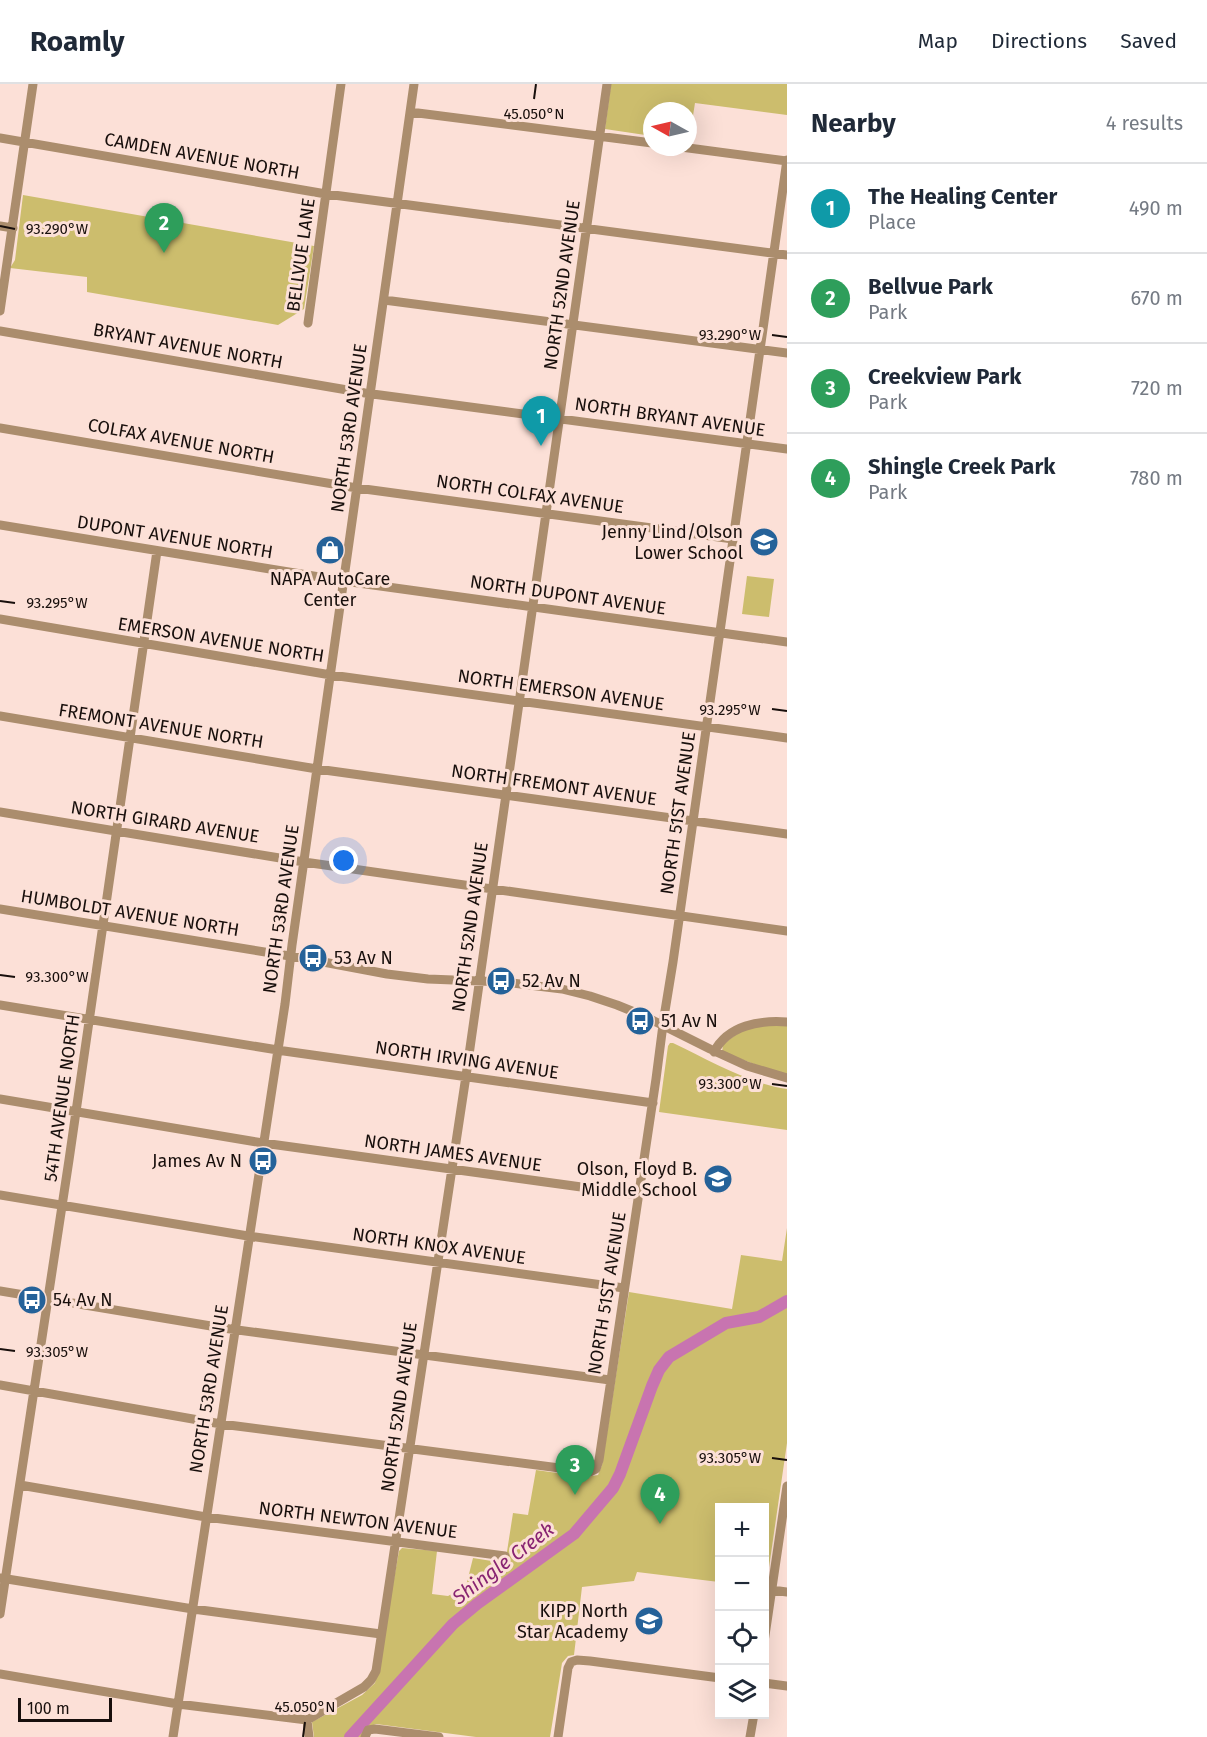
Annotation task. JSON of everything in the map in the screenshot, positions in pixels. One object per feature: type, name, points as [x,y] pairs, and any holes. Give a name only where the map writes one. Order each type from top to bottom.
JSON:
[{"type":"street","points":[[0,311],[33,84]]},
{"type":"street","name":"BELLVUE LANE","points":[[308,323],[341,84]]},
{"type":"street","name":"NORTH 53RD AVENUE","points":[[173,1737],[278,1050],[414,84]]},
{"type":"street","name":"NORTH 52ND AVENUE","points":[[307,1720],[357,1692],[371,1680],[376,1671],[466,1077],[607,84]]},
{"type":"street","points":[[410,112],[643,142]]},
{"type":"street","name":"CAMDEN AVENUE NORTH","points":[[0,138],[326,194],[787,255]]},
{"type":"street","points":[[697,149],[787,161]]},
{"type":"street","name":"NORTH 51ST AVENUE","points":[[409,1449],[590,1472],[596,1469],[599,1460],[653,1103],[787,161]]},
{"type":"street","points":[[0,226],[13,228]]},
{"type":"street","points":[[384,300],[787,353]]},
{"type":"street","name":"BRYANT AVENUE NORTH","points":[[0,331],[371,393]]},
{"type":"street","name":"NORTH BRYANT AVENUE","points":[[371,393],[787,449]]},
{"type":"street","name":"COLFAX AVENUE NORTH","points":[[0,428],[357,488]]},
{"type":"street","name":"NORTH COLFAX AVENUE","points":[[357,488],[733,539]]},
{"type":"street","name":"DUPONT AVENUE NORTH","points":[[0,525],[344,581]]},
{"type":"street","name":"54TH AVENUE NORTH","points":[[0,1614],[3,1578],[20,1485],[104,926],[157,551]]},
{"type":"street","name":"NORTH DUPONT AVENUE","points":[[344,581],[787,642]]},
{"type":"street","name":"EMERSON AVENUE NORTH","points":[[0,620],[331,675]]},
{"type":"street","name":"NORTH EMERSON AVENUE","points":[[331,675],[787,738]]},
{"type":"street","name":"FREMONT AVENUE NORTH","points":[[0,716],[317,769]]},
{"type":"street","name":"NORTH FREMONT AVENUE","points":[[317,769],[787,834]]},
{"type":"street","name":"NORTH GIRARD AVENUE","points":[[0,812],[304,862],[787,931]]},
{"type":"street","name":"HUMBOLDT AVENUE NORTH","points":[[0,909],[291,956],[387,974],[428,979],[533,985],[590,996],[644,1016],[714,1052],[747,1066],[787,1078]]},
{"type":"street","name":"NORTH IRVING AVENUE","points":[[0,1005],[278,1050],[653,1103]]},
{"type":"street","points":[[714,1052],[721,1042],[744,1026],[760,1022],[787,1022]]},
{"type":"street","name":"NORTH JAMES AVENUE","points":[[0,1099],[263,1143],[639,1195]]},
{"type":"street","name":"NORTH KNOX AVENUE","points":[[0,1195],[249,1236],[624,1287]]},
{"type":"street","points":[[0,1292],[234,1329],[610,1380]]},
{"type":"street","points":[[0,1385],[220,1424],[409,1449]]},
{"type":"street","name":"NORTH NEWTON AVENUE","points":[[20,1485],[206,1517],[505,1556]]},
{"type":"street","points":[[769,1612],[787,1486]]},
{"type":"street","points":[[3,1578],[193,1610],[381,1634]]},
{"type":"street","points":[[772,1590],[787,1592]]},
{"type":"street","points":[[558,1737],[568,1668],[571,1662],[590,1661],[715,1677]]},
{"type":"street","points":[[0,1674],[178,1704],[307,1720],[309,1737]]},
{"type":"street","points":[[769,1684],[787,1686]]},
{"type":"street","points":[[750,1737],[753,1719]]},
{"type":"street","points":[[367,1734],[375,1729],[439,1737]]},
{"type":"shaded area","points":[[611,84],[787,84],[787,115],[697,102],[643,102],[643,135],[605,129]]},
{"type":"shaded area","points":[[23,195],[314,246],[304,309],[278,325],[87,292],[87,277],[10,268],[15,260]]},
{"type":"shaded area","points":[[747,576],[774,579],[769,617],[742,614]]},
{"type":"shaded area","points":[[787,1025],[787,1075],[722,1052],[723,1045],[746,1029]]},
{"type":"shaded area","points":[[670,1043],[757,1082],[787,1089],[787,1130],[659,1112]]},
{"type":"shaded area","points":[[787,1228],[787,1443],[769,1567],[769,1503],[715,1503],[715,1582],[637,1572],[634,1581],[582,1587],[574,1655],[568,1656],[562,1663],[550,1737],[476,1737],[376,1724],[364,1729],[362,1737],[314,1737],[312,1722],[362,1695],[375,1683],[399,1551],[402,1548],[437,1551],[432,1594],[448,1596],[466,1586],[473,1558],[498,1562],[506,1558],[513,1513],[528,1515],[536,1470],[586,1477],[598,1475],[602,1465],[629,1292],[732,1309],[741,1255],[782,1261]]},
{"type":"waterway","name":"Shingle Creek","points":[[350,1737],[453,1624],[574,1534],[613,1488],[652,1386],[659,1370],[669,1357],[726,1323],[759,1317],[787,1301]]},
{"type":"place","name":"Bellvue Park","points":[[164,253]]},
{"type":"place","name":"The Healing Center","points":[[541,446]]},
{"type":"place","name":"Jenny Lind/Olson Lower School","points":[[764,542]]},
{"type":"place","name":"NAPA AutoCare Center","points":[[330,550]]},
{"type":"place","name":"53 Av N","points":[[313,958]]},
{"type":"place","name":"52 Av N","points":[[501,981]]},
{"type":"place","name":"51 Av N","points":[[640,1021]]},
{"type":"place","name":"James Av N","points":[[263,1161]]},
{"type":"place","name":"Olson, Floyd B. Middle School","points":[[718,1179]]},
{"type":"place","name":"54 Av N","points":[[32,1300]]},
{"type":"place","name":"Creekview Park","points":[[575,1495]]},
{"type":"place","name":"Shingle Creek Park","points":[[660,1524]]},
{"type":"place","name":"KIPP North Star Academy","points":[[649,1621]]}]
